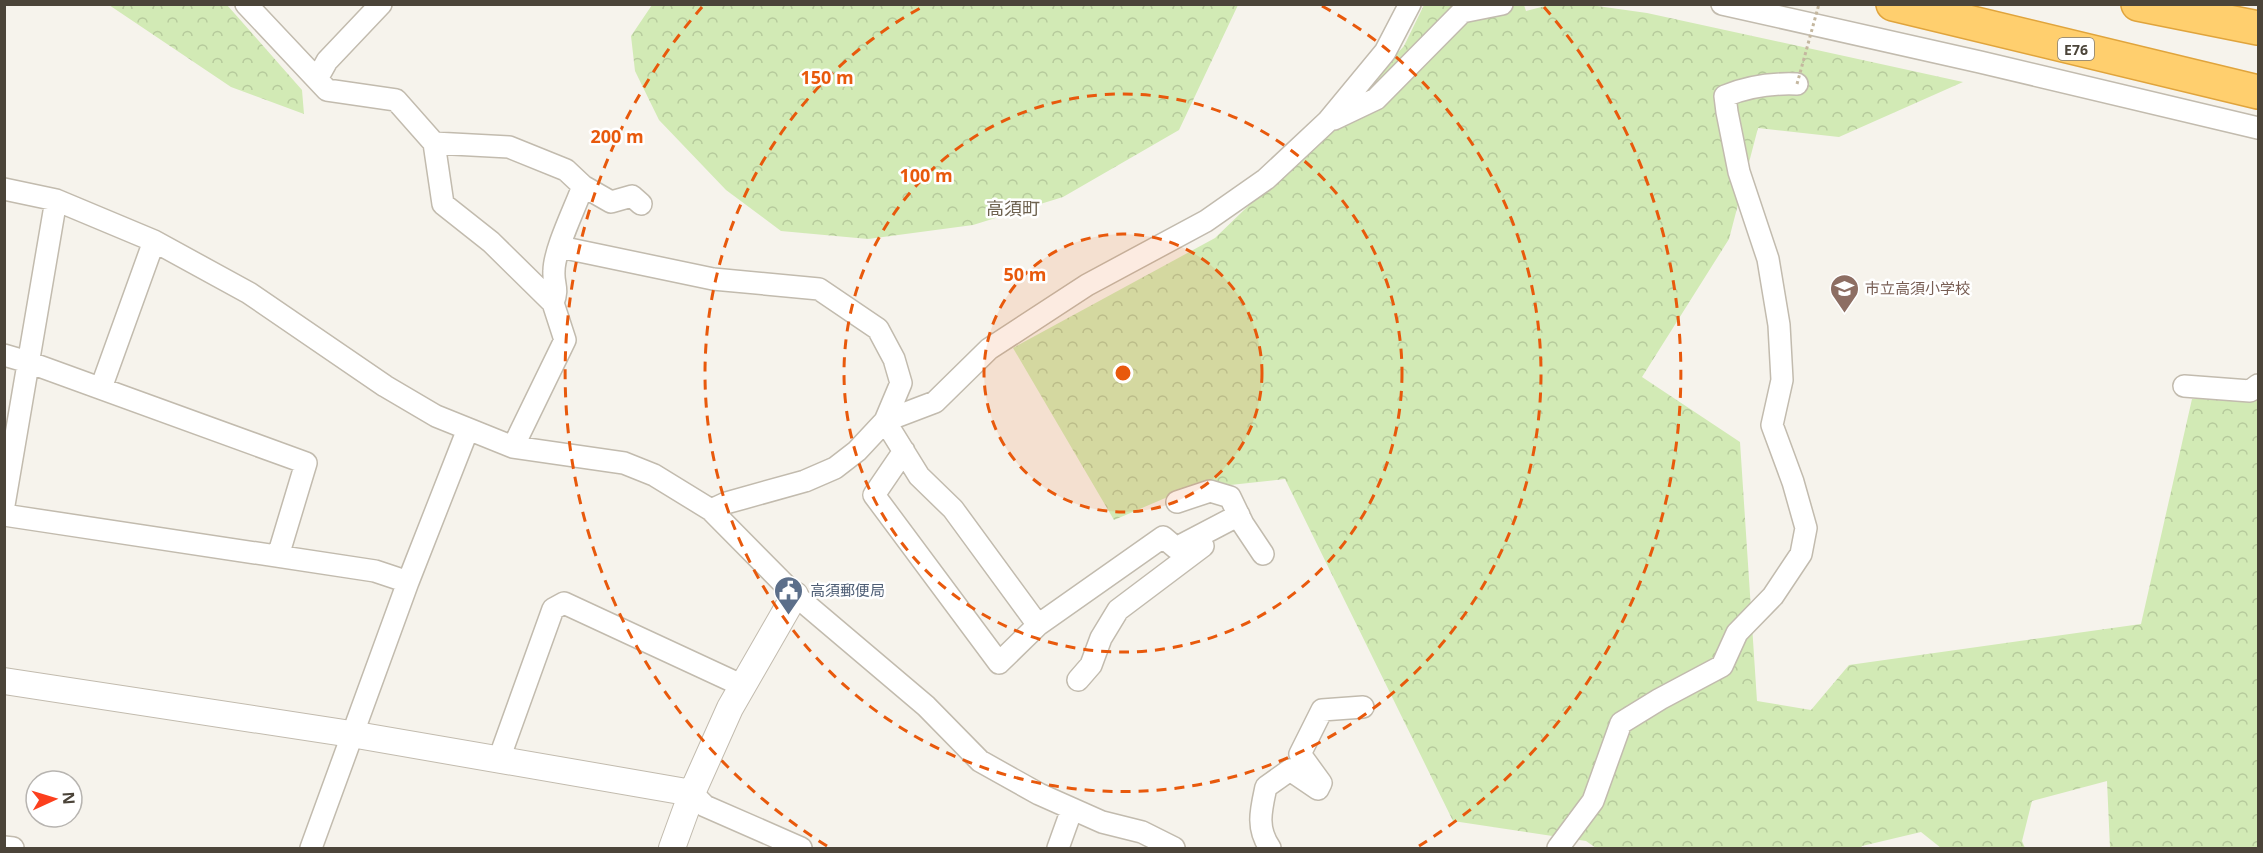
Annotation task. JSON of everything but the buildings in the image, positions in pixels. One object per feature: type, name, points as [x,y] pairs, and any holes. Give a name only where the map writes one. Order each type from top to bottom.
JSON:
[{"type":"highway","name":"E76","points":[[1893,4],[2259,92]]},
{"type":"highway","points":[[2139,4],[2259,28]]},
{"type":"street","points":[[246,4],[327,90],[396,100],[434,143],[443,204],[491,242],[553,303],[565,340],[513,447]]},
{"type":"street","points":[[316,79],[327,61],[381,4]]},
{"type":"street","points":[[885,421],[935,402],[989,349],[1087,285],[1206,221],[1266,179],[1328,122],[1385,52],[1410,4]]},
{"type":"street","points":[[1328,122],[1376,99],[1462,12],[1502,4]]},
{"type":"street","points":[[1722,4],[2259,128]]},
{"type":"street","points":[[1558,849],[1593,801],[1621,723],[1722,666],[1737,633],[1773,596],[1801,554],[1806,528],[1793,482],[1772,425],[1782,380],[1779,325],[1768,259],[1739,172],[1726,112],[1725,96],[1744,88],[1776,83],[1797,84]]},
{"type":"street","points":[[434,143],[509,147],[566,170],[583,186],[611,202],[632,196],[641,204]]},
{"type":"street","points":[[553,303],[558,291],[554,271],[560,247],[583,186]]},
{"type":"street","points":[[4,189],[56,200],[154,241],[249,293],[385,386],[436,416],[513,447],[624,463],[654,475],[711,510],[795,595],[926,706],[980,761],[1039,794],[1072,809],[1102,822],[1142,832],[1174,849]]},
{"type":"street","points":[[4,505],[56,200]]},
{"type":"street","points":[[102,388],[154,241]]},
{"type":"street","points":[[560,247],[713,279],[819,290],[878,330],[894,359],[901,383],[885,421],[857,451],[835,468],[805,481],[726,503],[711,510]]},
{"type":"street","points":[[4,355],[102,388],[306,463],[278,556]]},
{"type":"street","points":[[2184,386],[2250,391],[2259,384]]},
{"type":"street","points":[[885,421],[919,476],[953,509],[1038,625]]},
{"type":"street","points":[[311,849],[351,734],[468,429]]},
{"type":"street","points":[[904,451],[874,495],[999,663],[1038,625],[1163,537],[1176,548],[1241,519]]},
{"type":"street","points":[[1178,502],[1210,491],[1230,497],[1263,554]]},
{"type":"street","points":[[4,515],[375,571],[408,582]]},
{"type":"street","points":[[1078,680],[1091,665],[1101,638],[1118,610],[1241,519]]},
{"type":"street","points":[[1097,582],[1118,610]]},
{"type":"street","points":[[672,849],[692,793],[730,708],[795,595]]},
{"type":"street","points":[[499,759],[553,609],[564,603],[743,686]]},
{"type":"street","points":[[4,681],[351,734],[692,793],[705,806],[801,849]]},
{"type":"street","points":[[1270,849],[1260,832],[1262,803],[1266,787],[1290,770],[1318,789],[1322,783],[1300,754],[1322,710],[1363,707]]},
{"type":"street","points":[[1058,849],[1072,809]]},
{"type":"street","points":[[4,847],[13,849]]},
{"type":"path","points":[[1797,84],[1819,4]]},
{"type":"green space","points":[[1583,4],[1647,13],[1963,82],[1839,137],[1758,128],[1729,239],[1642,377],[1740,442],[1757,701],[1811,710],[1849,665],[2141,624],[2192,399],[2258,398],[2258,848],[2110,848],[2107,781],[2032,801],[2022,841],[2025,848],[1941,848],[1921,832],[1861,848],[1596,848],[1586,841],[1453,821],[1285,479],[1184,490],[1114,520],[1013,348],[1215,238],[1329,128],[1404,46],[1424,5],[1524,5],[1526,11],[1549,5]]},
{"type":"green space","points":[[109,5],[227,5],[302,90],[304,114],[231,87]]},
{"type":"green space","points":[[652,5],[1238,5],[1179,130],[1063,197],[973,225],[868,239],[781,231],[726,190],[659,120],[635,71],[631,36]]},
{"type":"place","name":"市立高須小学校","points":[[1844,314]]},
{"type":"place","name":"高須郵便局","points":[[789,616]]},
{"type":"district","name":"高須町","points":[[1013,208]]}]
